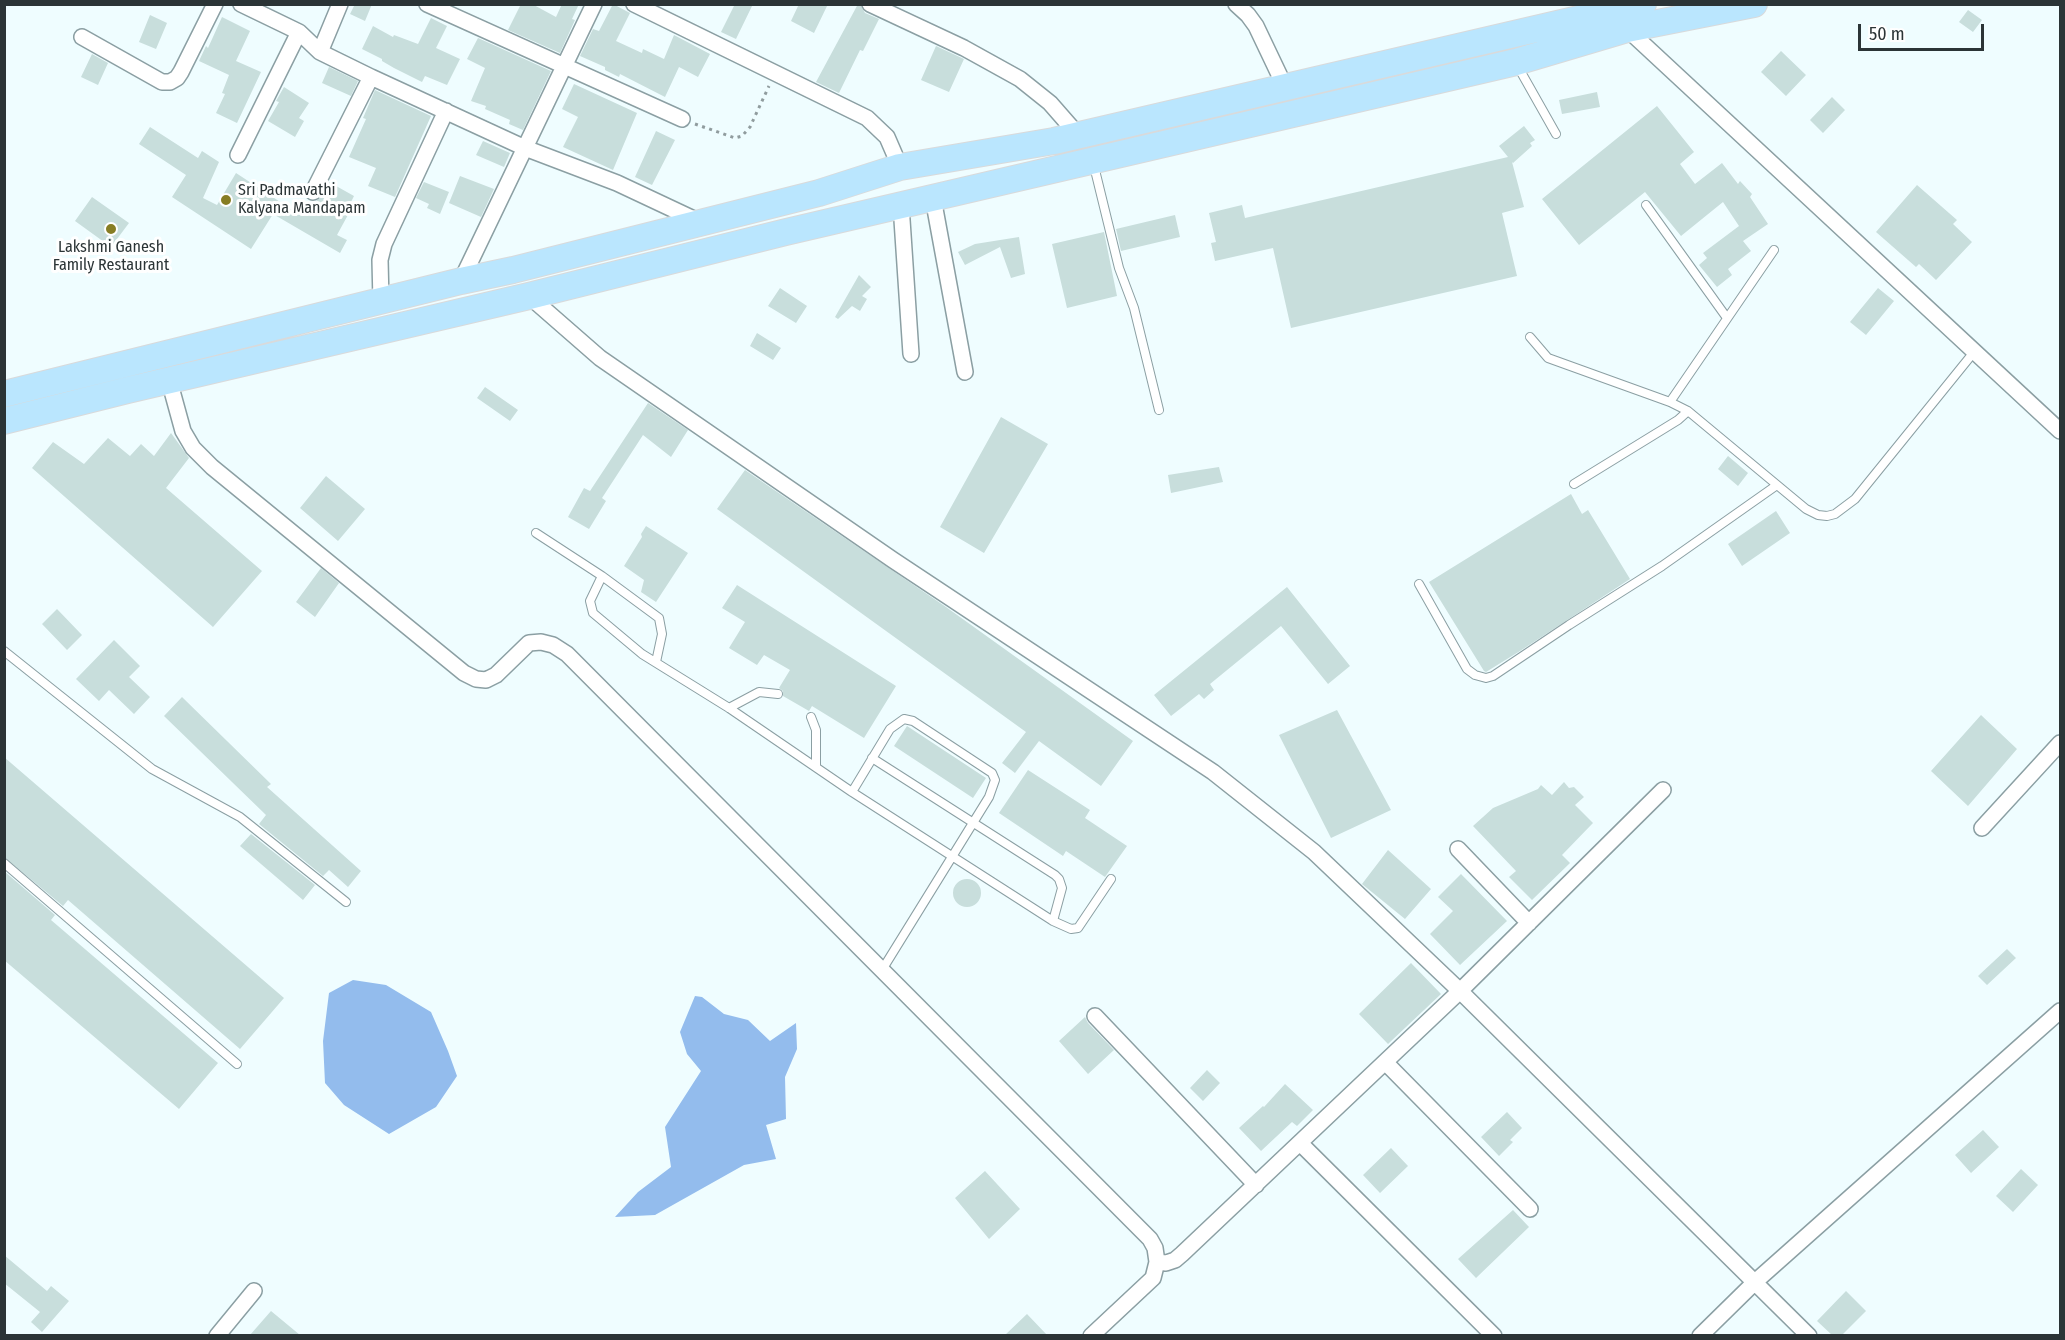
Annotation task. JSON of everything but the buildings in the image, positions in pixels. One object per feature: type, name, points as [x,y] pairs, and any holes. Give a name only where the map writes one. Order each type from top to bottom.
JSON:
[{"type":"highway","points":[[4,394],[819,193],[900,167],[1054,141],[1643,4]]},
{"type":"highway","points":[[4,421],[902,205],[1516,62],[1627,29],[1754,4]]},
{"type":"street","points":[[82,37],[162,82],[170,82],[181,72],[215,4]]},
{"type":"street","points":[[241,4],[299,32],[320,52],[370,77],[525,148],[617,183],[700,223]]},
{"type":"street","points":[[320,52],[340,4]]},
{"type":"street","points":[[427,4],[682,119]]},
{"type":"street","points":[[462,281],[594,4]]},
{"type":"street","points":[[634,4],[867,118],[887,137],[900,167]]},
{"type":"street","points":[[870,4],[964,48],[1020,79],[1050,103],[1078,135]]},
{"type":"street","points":[[1236,4],[1256,26],[1286,88]]},
{"type":"street","points":[[1627,29],[2061,431]]},
{"type":"street","points":[[238,155],[299,32]]},
{"type":"street","points":[[313,192],[370,77]]},
{"type":"street","points":[[381,302],[380,261],[384,244],[446,111]]},
{"type":"street","points":[[933,198],[965,372]]},
{"type":"street","points":[[902,205],[911,354]]},
{"type":"street","points":[[529,296],[600,358],[893,560],[1212,772],[1314,852],[1460,991],[1809,1335]]},
{"type":"street","points":[[169,380],[183,431],[193,448],[212,467],[464,673],[476,679],[486,680],[496,675],[529,643],[541,642],[553,645],[567,654],[1150,1239],[1155,1248],[1157,1262],[1153,1278],[1091,1335]]},
{"type":"street","points":[[1982,828],[2061,743]]},
{"type":"street","points":[[1157,1262],[1166,1263],[1175,1260],[1256,1185],[1460,991],[1663,790]]},
{"type":"street","points":[[1458,849],[1530,923]]},
{"type":"street","points":[[1700,1335],[1756,1281],[2061,1011]]},
{"type":"street","points":[[1095,1016],[1256,1185]]},
{"type":"street","points":[[1385,1062],[1530,1209]]},
{"type":"street","points":[[1300,1143],[1494,1335]]},
{"type":"street","points":[[216,1335],[254,1291]]},
{"type":"lane","points":[[1516,62],[1556,134]]},
{"type":"lane","points":[[1093,160],[1119,268],[1134,308],[1159,410]]},
{"type":"lane","points":[[1646,205],[1727,318]]},
{"type":"lane","points":[[1670,402],[1774,250]]},
{"type":"lane","points":[[1530,337],[1548,358],[1670,402],[1688,411],[1806,509],[1818,515],[1827,516],[1835,514],[1855,500],[1974,352]]},
{"type":"lane","points":[[1574,484],[1678,420],[1688,411]]},
{"type":"lane","points":[[1419,584],[1467,669],[1475,675],[1486,678],[1493,676],[1662,566],[1777,485]]},
{"type":"lane","points":[[536,533],[602,576],[659,618],[662,634],[656,662]]},
{"type":"lane","points":[[602,576],[590,601],[593,613],[642,654],[729,708],[852,792],[1053,921],[1071,929],[1078,928],[1111,879]]},
{"type":"lane","points":[[4,651],[152,769],[240,817],[346,902]]},
{"type":"lane","points":[[729,708],[759,692],[778,694]]},
{"type":"lane","points":[[811,717],[816,730],[816,766]]},
{"type":"lane","points":[[852,792],[890,729],[904,719],[913,721],[992,773],[996,780],[989,797],[882,970]]},
{"type":"lane","points":[[872,758],[1059,879],[1062,888],[1053,921]]},
{"type":"lane","points":[[4,862],[237,1064]]},
{"type":"path","points":[[682,119],[735,138],[742,136],[750,127],[774,73]]},
{"type":"water","points":[[353,980],[386,985],[431,1012],[457,1076],[436,1107],[389,1134],[344,1105],[325,1083],[323,1041],[329,993]]},
{"type":"water","points":[[695,996],[702,997],[724,1014],[748,1020],[770,1041],[796,1023],[797,1049],[785,1077],[786,1119],[766,1125],[776,1159],[744,1165],[655,1215],[615,1217],[638,1192],[671,1167],[665,1127],[701,1071],[687,1054],[680,1032]]},
{"type":"place","name":"Sri Padmavathi Kalyana Mandapam","points":[[226,200]]},
{"type":"place","name":"Lakshmi Ganesh Family Restaurant","points":[[111,229]]}]
